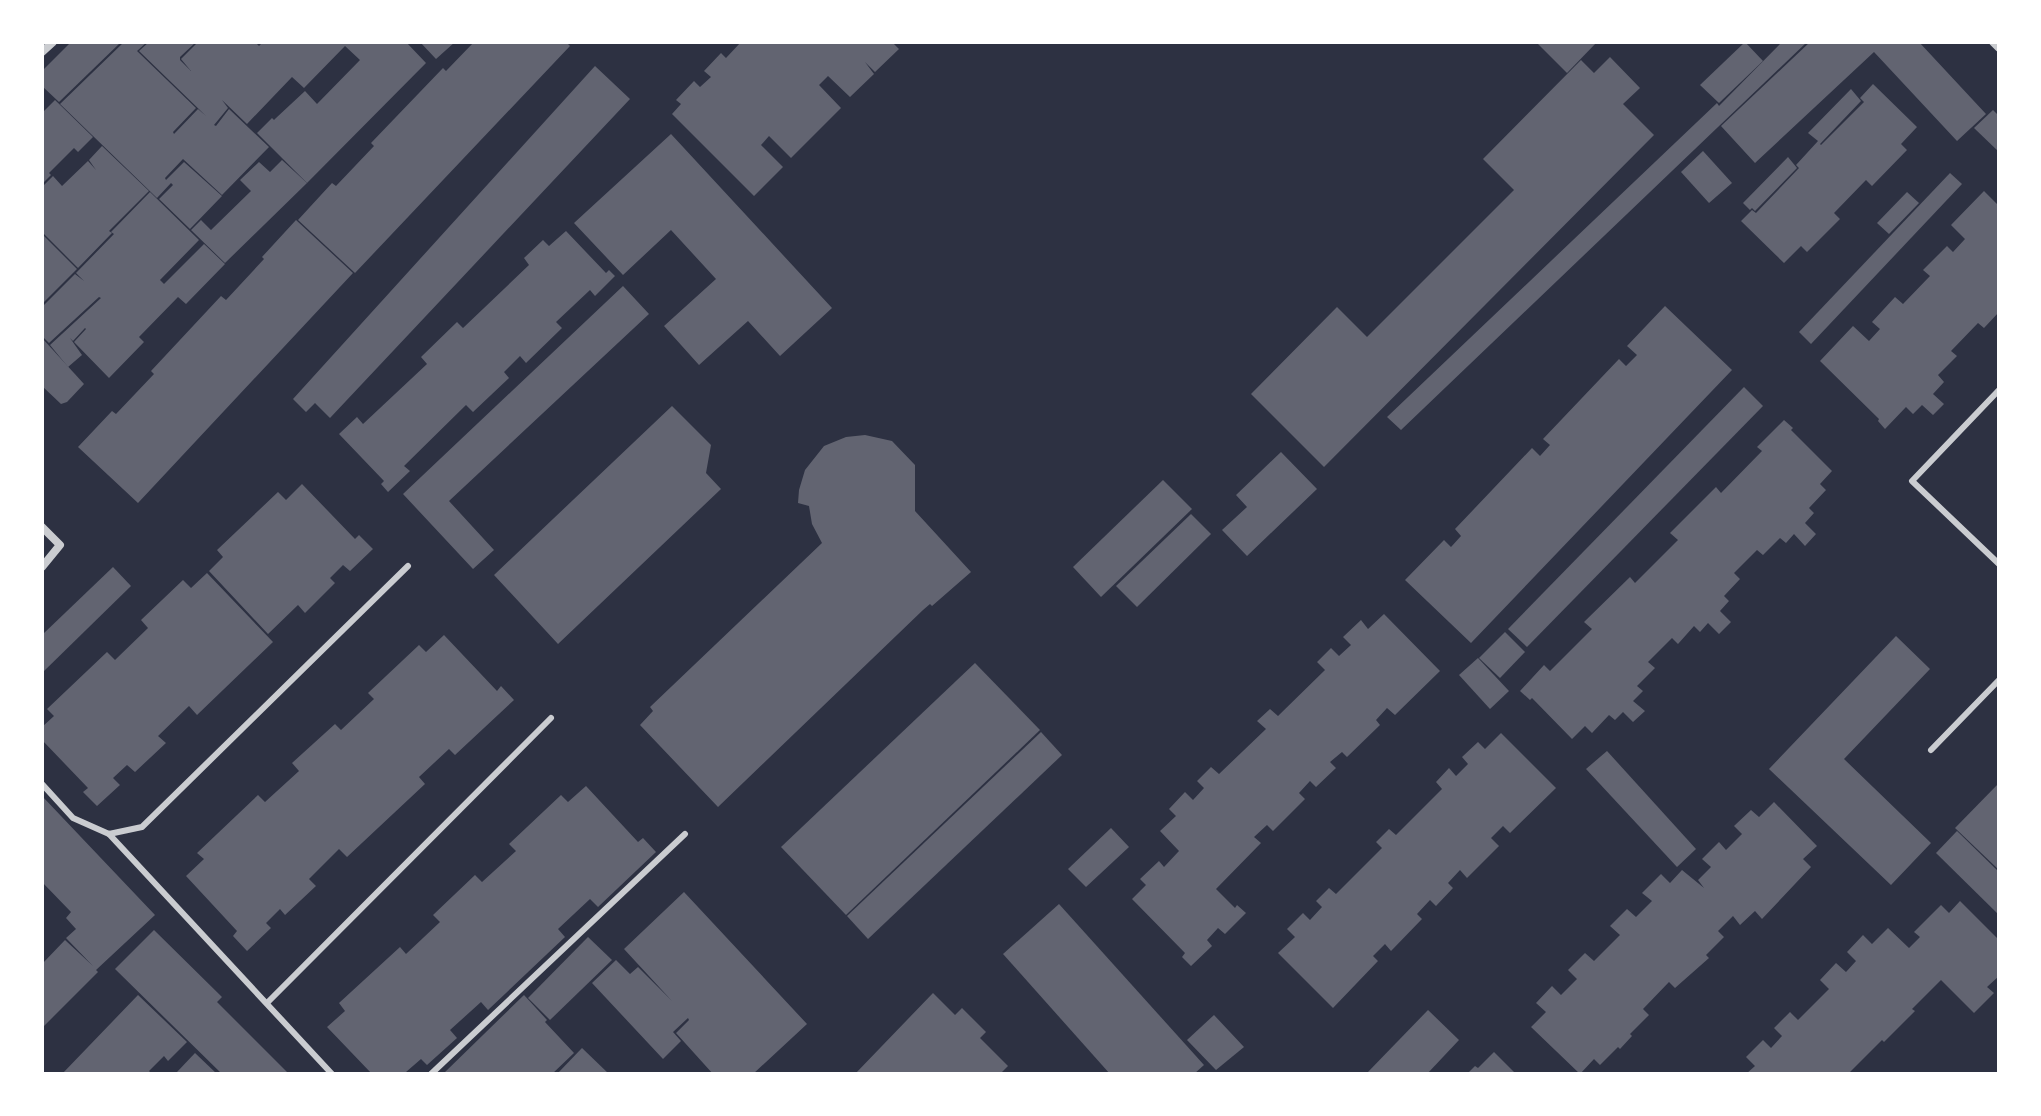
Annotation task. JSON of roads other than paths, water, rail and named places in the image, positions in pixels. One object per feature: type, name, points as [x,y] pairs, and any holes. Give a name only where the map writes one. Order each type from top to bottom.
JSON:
[{"type":"street","points":[[42,52],[53,42]]},
{"type":"street","points":[[1993,42],[1999,48]]},
{"type":"street","points":[[42,527],[60,545],[42,567]]},
{"type":"lane","points":[[1999,390],[1912,481],[1999,564]]},
{"type":"lane","points":[[109,834],[142,827],[408,566]]},
{"type":"lane","points":[[1931,750],[1999,680]]},
{"type":"lane","points":[[267,1003],[551,718]]},
{"type":"lane","points":[[42,784],[73,818],[109,834],[332,1074]]},
{"type":"lane","points":[[431,1074],[685,834]]}]
